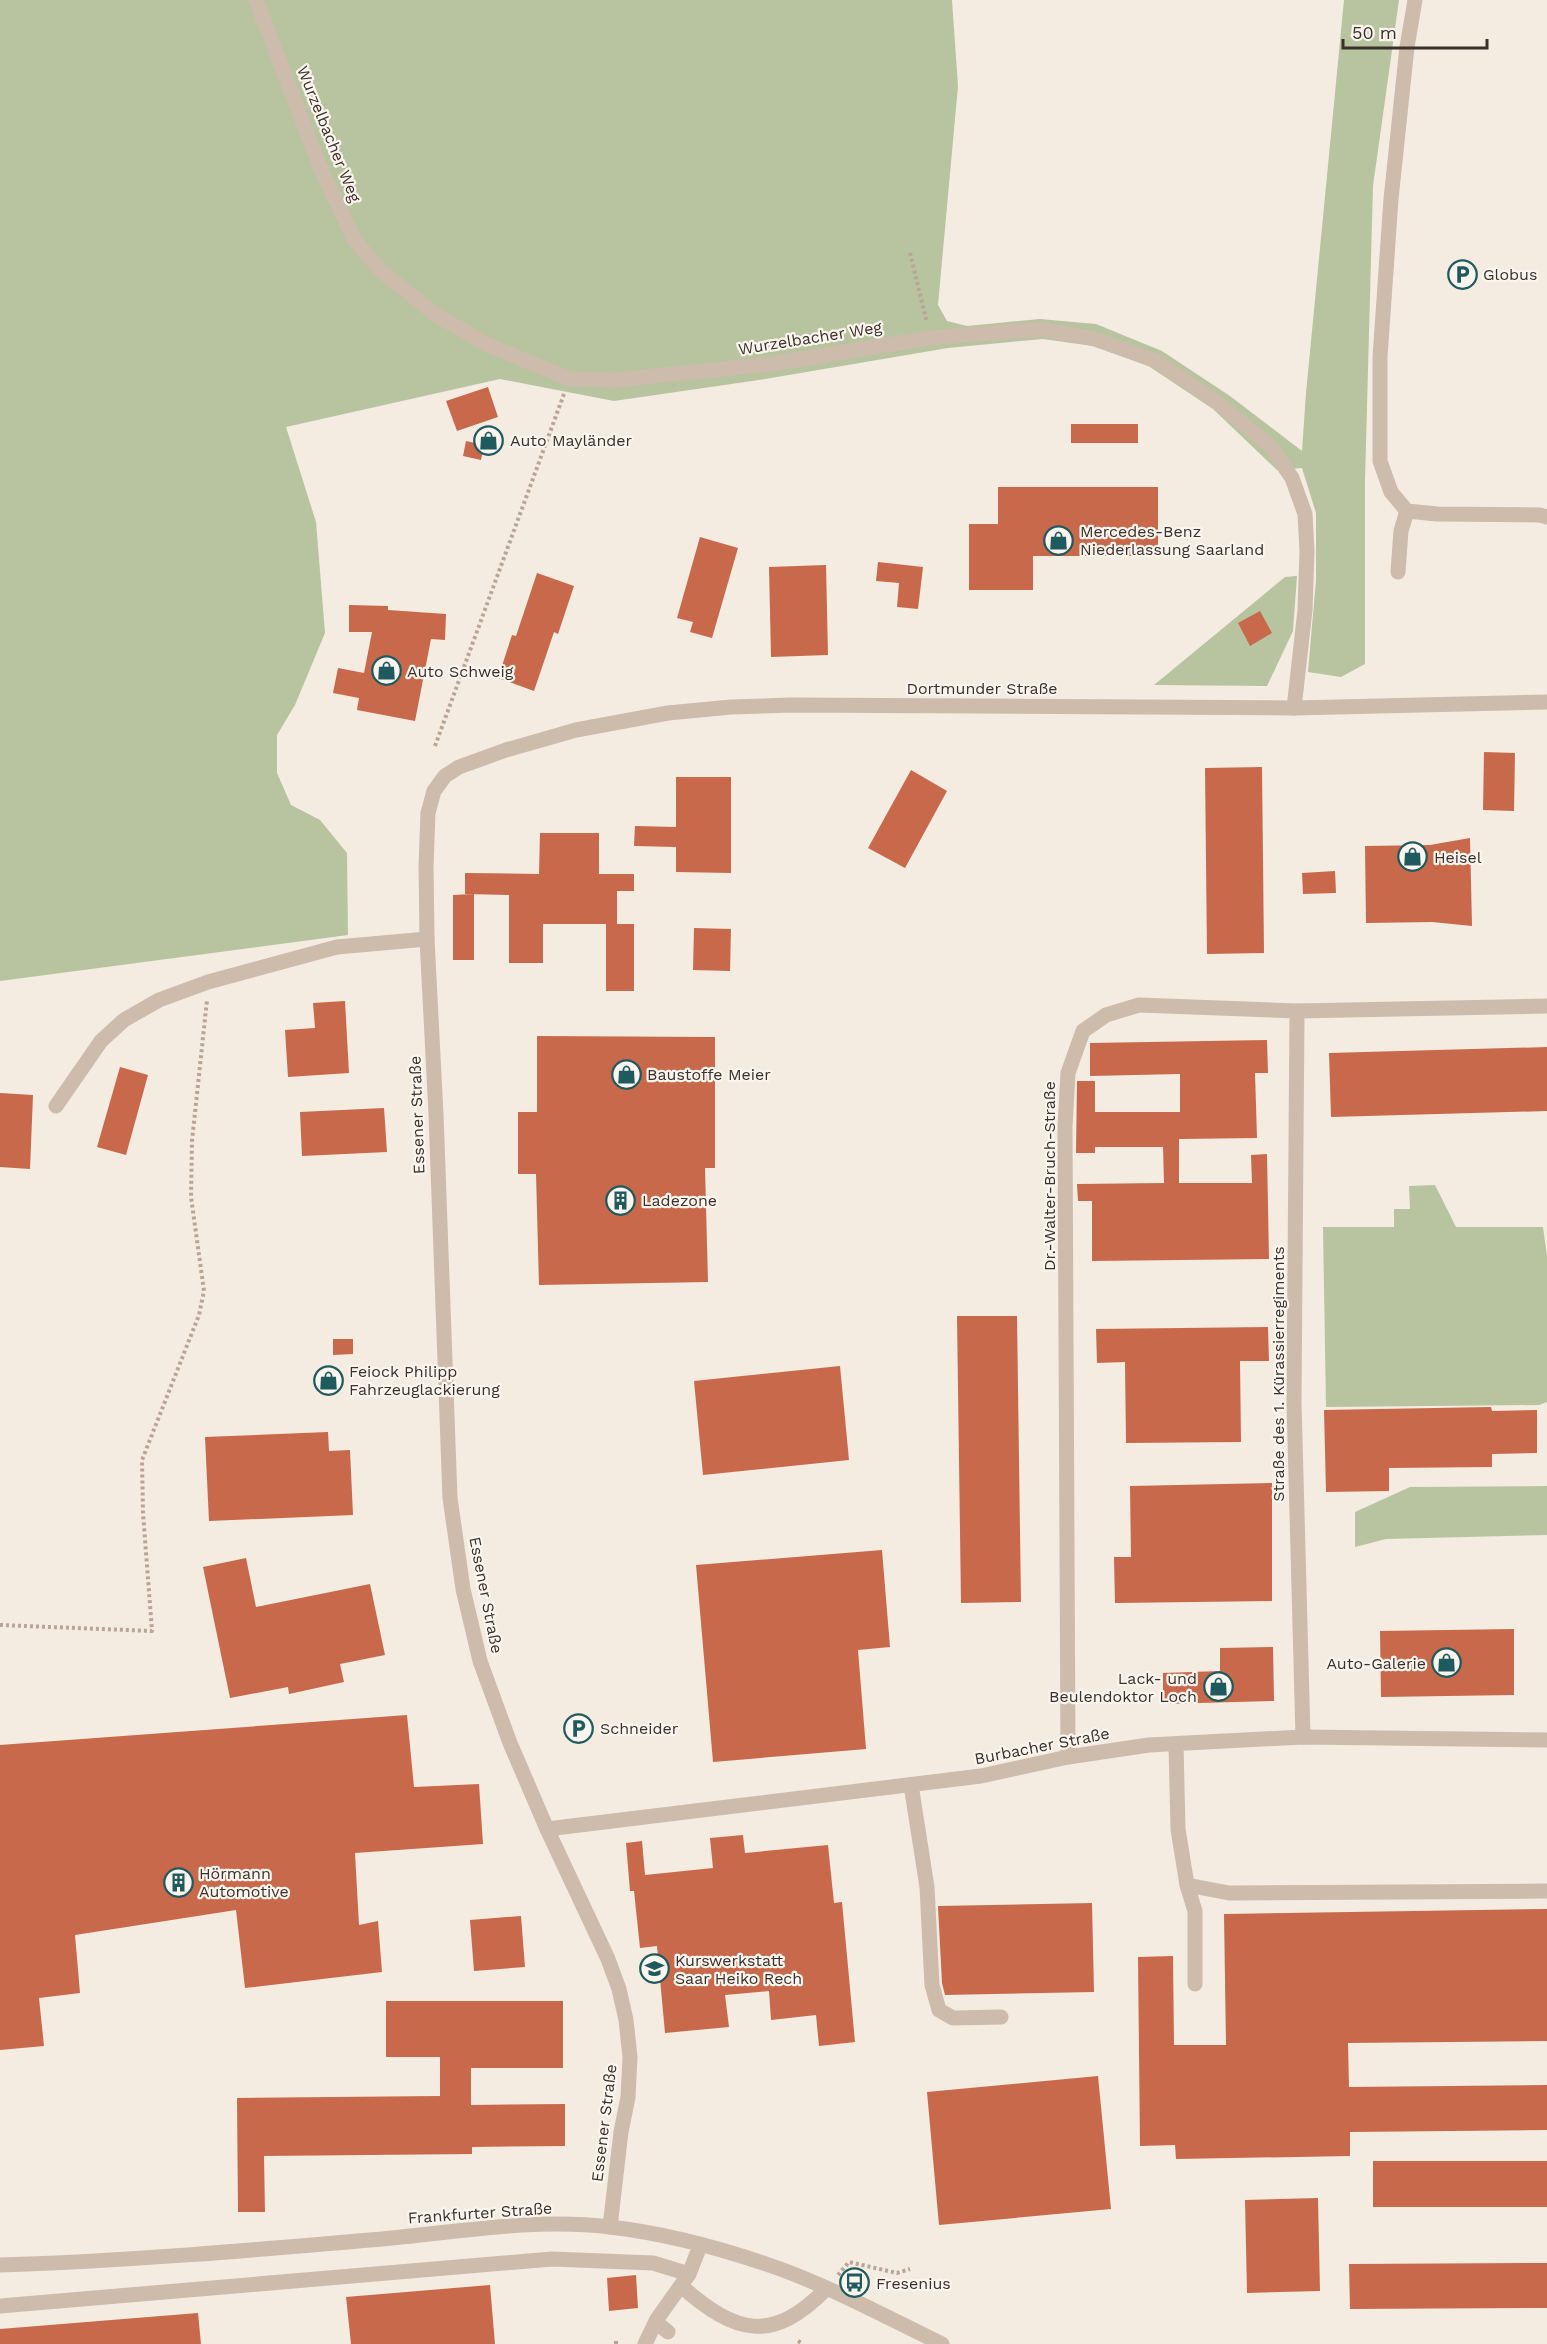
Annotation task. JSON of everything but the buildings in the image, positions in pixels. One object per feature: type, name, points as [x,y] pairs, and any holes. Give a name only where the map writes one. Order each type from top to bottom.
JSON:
[{"type":"street","name":"Wurzelbacher Weg","points":[[256,0],[321,172],[354,239],[381,272],[435,314],[486,344],[570,380],[615,380],[772,364],[930,338],[1042,329],[1095,339],[1155,361],[1217,402],[1271,447],[1292,478],[1305,514],[1308,551],[1305,610],[1293,708]]},
{"type":"street","points":[[1415,0],[1407,48],[1391,199],[1380,357],[1380,461],[1391,492],[1407,511],[1547,517]]},
{"type":"street","points":[[1398,572],[1401,531],[1407,511]]},
{"type":"street","name":"Dortmunder Straße","points":[[434,791],[445,776],[459,767],[506,750],[576,730],[668,713],[710,709],[791,705],[1293,708],[1547,702]]},
{"type":"street","name":"Essener Straße","points":[[434,791],[428,813],[427,939],[450,1498],[463,1589],[480,1661],[510,1743],[547,1829],[608,1959],[619,1989],[626,2020],[630,2056],[628,2097],[621,2132],[610,2227]]},
{"type":"street","points":[[56,1106],[101,1041],[124,1020],[159,1000],[208,982],[337,947],[427,939]]},
{"type":"street","name":"Dr.-Walter-Bruch-Straße","points":[[1068,1757],[1065,1126],[1068,1073],[1083,1031],[1106,1015],[1139,1005],[1297,1011],[1547,1006]]},
{"type":"street","name":"Straße des 1. Kürassierregiments","points":[[1297,1011],[1294,1402],[1303,1737]]},
{"type":"street","name":"Burbacher Straße","points":[[547,1829],[981,1776],[1068,1757],[1149,1745],[1303,1737],[1547,1740]]},
{"type":"street","points":[[1176,1744],[1178,1829],[1187,1885],[1195,1911],[1195,1984]]},
{"type":"street","points":[[911,1785],[927,1887],[932,1985],[939,2010],[953,2018],[1001,2017]]},
{"type":"street","points":[[1187,1885],[1229,1893],[1547,1891]]},
{"type":"street","name":"Frankfurter Straße","points":[[0,2265],[291,2246],[519,2226],[553,2224],[610,2227],[700,2246],[766,2264],[826,2289],[942,2344]]},
{"type":"street","points":[[645,2344],[656,2322],[685,2280],[700,2246]]},
{"type":"street","points":[[0,2306],[552,2259],[653,2263],[685,2280],[731,2324],[754,2332],[779,2329],[802,2314],[826,2289]]},
{"type":"street","points":[[656,2322],[668,2332]]},
{"type":"path","points":[[910,254],[930,338]]},
{"type":"path","points":[[435,746],[570,380]]},
{"type":"path","points":[[0,1625],[152,1631],[143,1513],[142,1460],[200,1315],[204,1291],[191,1197],[192,1141],[208,982]]},
{"type":"path","points":[[839,2274],[849,2262],[897,2273],[910,2269]]},
{"type":"green space","points":[[0,0],[952,0],[958,86],[938,305],[947,321],[967,326],[1040,319],[1096,324],[1162,351],[1230,396],[1302,451],[1344,0],[1399,0],[1373,186],[1365,480],[1365,664],[1341,677],[1308,672],[1316,580],[1316,513],[1302,468],[1277,470],[1213,409],[1147,365],[1093,346],[1043,339],[948,348],[765,379],[614,401],[500,379],[286,427],[316,522],[325,633],[295,705],[277,735],[277,773],[291,805],[320,820],[347,853],[348,935],[0,981]]},
{"type":"green space","points":[[1297,576],[1293,631],[1267,686],[1154,685],[1285,577]]},
{"type":"green space","points":[[1435,1185],[1456,1227],[1543,1227],[1547,1256],[1547,1402],[1539,1405],[1326,1407],[1323,1227],[1394,1227],[1394,1209],[1410,1209],[1409,1186]]},
{"type":"green space","points":[[1547,1486],[1547,1535],[1386,1539],[1355,1547],[1355,1512],[1410,1487]]},
{"type":"place","name":"Globus","points":[[1462,274]]},
{"type":"place","name":"Auto Mayländer","points":[[489,440]]},
{"type":"place","name":"Mercedes-Benz Niederlassung Saarland","points":[[1059,540]]},
{"type":"place","name":"Auto Schweig","points":[[386,671]]},
{"type":"place","name":"Heisel","points":[[1413,857]]},
{"type":"place","name":"Baustoffe Meier","points":[[626,1074]]},
{"type":"place","name":"Ladezone","points":[[621,1200]]},
{"type":"place","name":"Feiock Philipp Fahrzeuglackierung","points":[[328,1380]]},
{"type":"place","name":"Auto-Galerie","points":[[1447,1663]]},
{"type":"place","name":"Lack- und Beulendoktor Loch","points":[[1218,1687]]},
{"type":"place","name":"Schneider","points":[[579,1728]]},
{"type":"place","name":"Hörmann Automotive","points":[[178,1882]]},
{"type":"place","name":"Kurswerkstatt Saar Heiko Rech","points":[[654,1969]]},
{"type":"place","name":"Fresenius","points":[[855,2283]]}]
